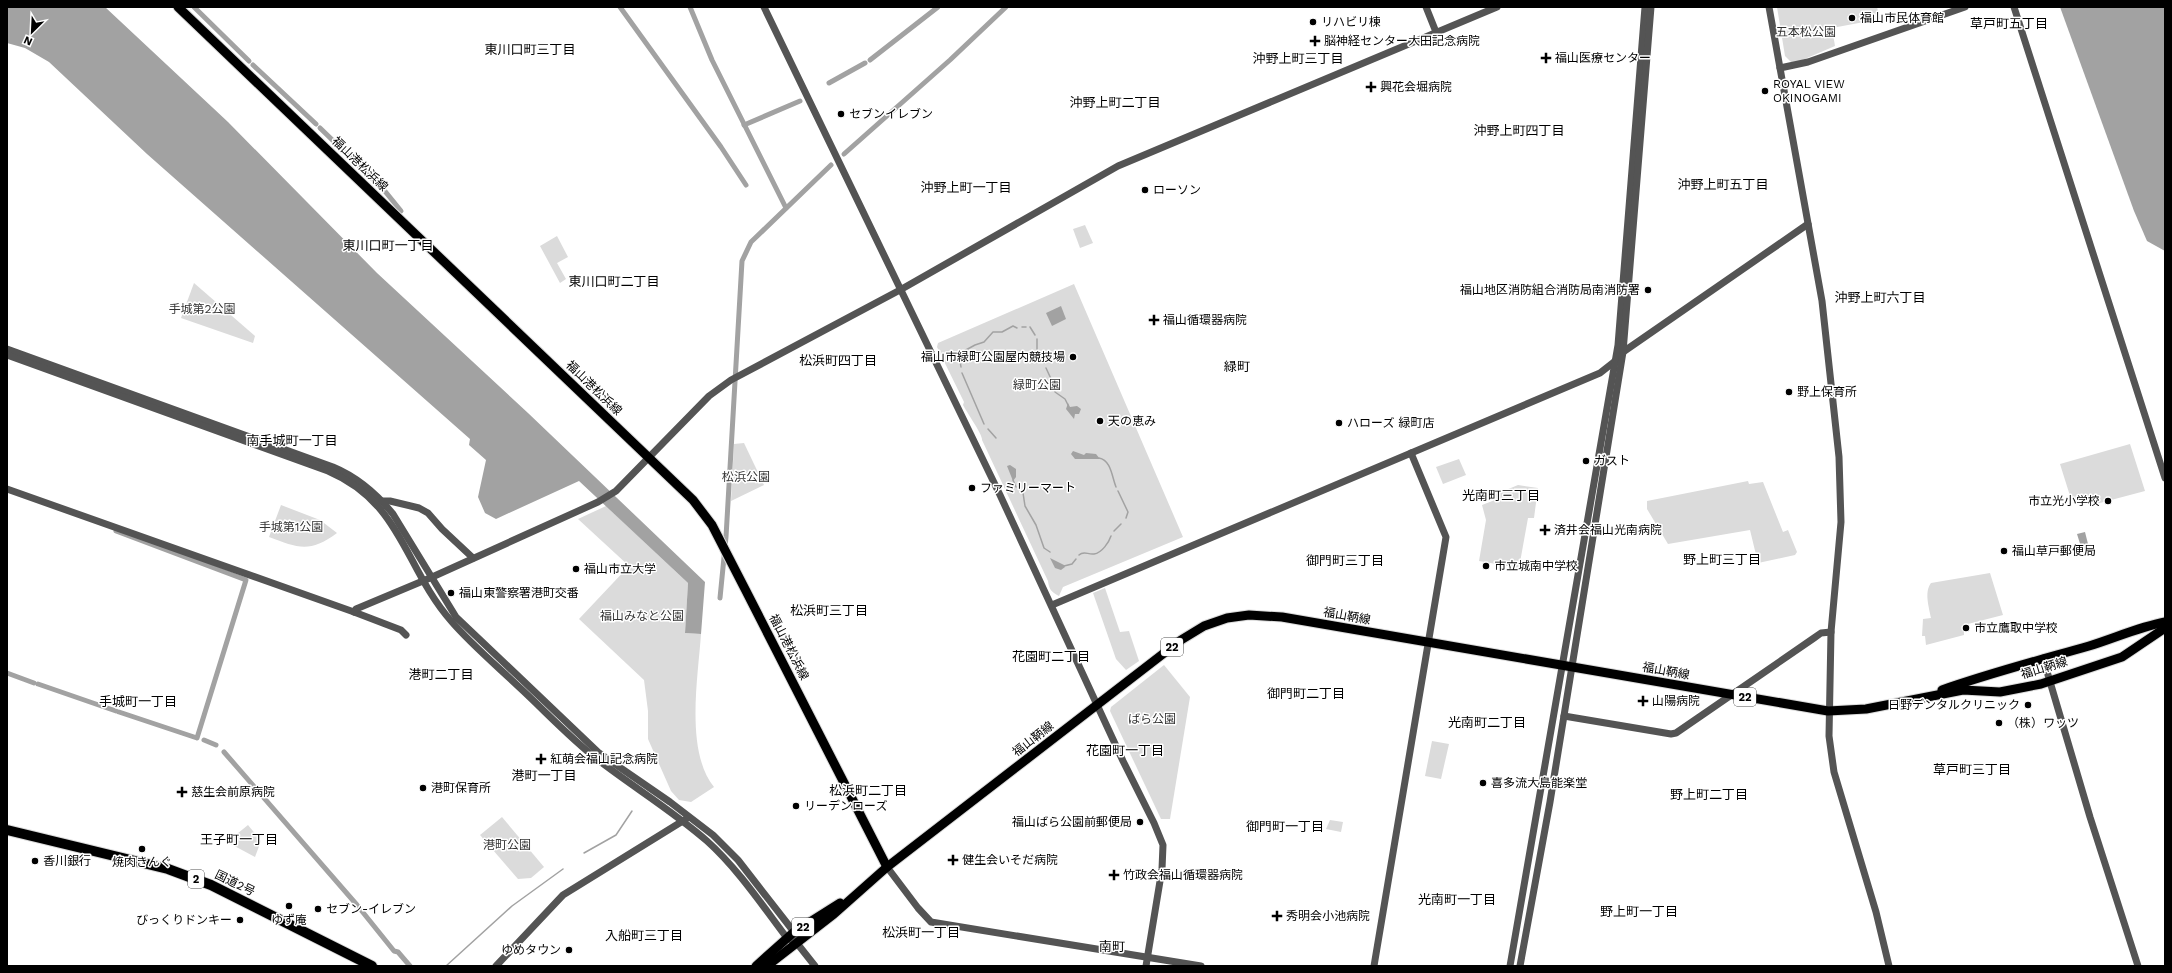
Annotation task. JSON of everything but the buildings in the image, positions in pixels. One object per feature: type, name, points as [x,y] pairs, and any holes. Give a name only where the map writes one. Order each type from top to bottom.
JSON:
[{"type":"highway","name":"国道2号","points":[[7,830],[168,869],[211,884],[372,966]]},
{"type":"highway","name":"国道2号","points":[[7,836],[168,876],[206,889],[358,966]]},
{"type":"main road","name":"福山港松浜線","points":[[178,7],[693,500],[712,525],[887,867]]},
{"type":"main road","name":"福山鞆線","points":[[756,966],[792,938],[855,894],[887,867],[1181,640],[1204,626],[1227,618],[1249,615],[1282,617],[1828,711],[1866,709],[1963,690],[2000,692],[2049,681],[2122,657],[2165,628]]},
{"type":"main road","name":"福山鞆線","points":[[1920,698],[1983,676],[2165,622]]},
{"type":"main road","name":"福山鞆線","points":[[767,966],[792,938]]},
{"type":"street","points":[[764,7],[1052,605],[1163,845],[1162,869],[1146,966]]},
{"type":"street","points":[[1426,7],[1436,32]]},
{"type":"street","points":[[354,612],[362,606],[427,579],[598,502],[616,491],[709,396],[731,380],[900,290],[1118,166],[1497,7]]},
{"type":"street","points":[[1520,966],[1564,716],[1566,666],[1619,337],[1645,7]]},
{"type":"street","points":[[1510,966],[1623,352],[1651,7]]},
{"type":"street","points":[[1769,7],[1780,68],[1779,74],[1822,301],[1839,457],[1841,522],[1831,632],[1828,711],[1829,736],[1834,772],[1872,897],[1889,966]]},
{"type":"street","points":[[1780,68],[1808,62],[1965,7]]},
{"type":"street","points":[[2014,7],[2165,478]]},
{"type":"street","points":[[1052,605],[1600,373],[1614,362],[1623,352],[1808,224]]},
{"type":"street","points":[[7,349],[333,467],[354,477],[382,501],[393,514],[451,622],[580,744],[707,841],[732,866],[815,966]]},
{"type":"street","points":[[7,355],[343,477],[363,490],[388,517],[427,579],[456,617],[573,730],[623,771],[690,817],[713,835],[738,860],[792,938]]},
{"type":"street","points":[[1374,966],[1427,642],[1438,593],[1446,537],[1411,453]]},
{"type":"street","points":[[7,488],[354,612],[401,630],[406,635]]},
{"type":"street","points":[[382,501],[390,501],[419,508],[428,513],[442,529],[473,558]]},
{"type":"street","points":[[1564,716],[1671,734],[1676,733],[1818,636],[1831,632]]},
{"type":"street","points":[[2043,658],[2090,817],[2138,966]]},
{"type":"street","points":[[496,966],[563,895],[690,817]]},
{"type":"street","points":[[887,867],[918,908],[931,922],[1201,966]]},
{"type":"green space","name":"五本松公園","points":[[1777,7],[1877,7],[1880,19],[1832,28],[1835,46],[1793,64],[1785,56]]},
{"type":"green space","points":[[1085,225],[1093,243],[1080,248],[1073,229]]},
{"type":"green space","points":[[557,236],[568,257],[557,263],[566,279],[560,283],[540,246]]},
{"type":"green space","name":"手城第2公園","points":[[194,283],[255,336],[253,343],[181,318]]},
{"type":"green space","name":"緑町公園","points":[[1074,284],[1183,537],[1063,587],[1059,596],[1052,592],[1050,588],[982,440],[982,437],[963,405],[964,402],[937,347],[938,343]]},
{"type":"green space","name":"松浜公園","points":[[744,443],[764,485],[731,501],[734,444]]},
{"type":"green space","points":[[2130,444],[2145,491],[2096,504],[2094,496],[2074,501],[2071,499],[2060,464]]},
{"type":"green space","points":[[1459,459],[1466,475],[1443,484],[1436,467]]},
{"type":"green space","points":[[1748,481],[1749,484],[1763,482],[1783,532],[1788,530],[1797,552],[1795,555],[1758,563],[1750,530],[1668,544],[1647,509],[1647,501]]},
{"type":"green space","points":[[1518,485],[1538,488],[1534,518],[1528,518],[1519,568],[1479,561],[1486,520],[1482,505],[1495,500],[1494,495]]},
{"type":"green space","name":"手城第1公園","points":[[281,505],[320,520],[337,533],[319,544],[304,547],[288,544],[269,537]]},
{"type":"green space","name":"福山みなと公園","points":[[606,506],[688,583],[685,633],[701,634],[696,692],[696,734],[699,754],[705,772],[714,787],[691,802],[679,800],[671,791],[648,739],[648,711],[644,680],[579,619],[629,566],[578,519]]},
{"type":"green space","points":[[1990,573],[2003,615],[1964,625],[1964,635],[1926,645],[1925,636],[1922,636],[1923,619],[1931,618],[1927,595],[1931,583]]},
{"type":"green space","points":[[1105,588],[1120,632],[1129,631],[1139,661],[1126,670],[1116,659],[1093,593]]},
{"type":"green space","name":"ばら公園","points":[[1164,665],[1190,697],[1170,819],[1161,819],[1110,711],[1111,707]]},
{"type":"green space","points":[[1432,741],[1449,744],[1441,779],[1425,776]]},
{"type":"green space","name":"港町公園","points":[[502,817],[544,867],[531,878],[518,879],[480,835]]},
{"type":"green space","points":[[1330,820],[1343,822],[1341,832],[1326,829]]},
{"type":"green space","points":[[248,825],[261,841],[255,857],[227,842]]},
{"type":"shaded area","points":[[7,7],[105,7],[228,122],[377,273],[528,413],[705,582],[701,634],[685,633],[688,583],[579,481],[496,519],[485,513],[478,497],[486,460],[469,445],[470,439],[147,154],[49,62],[25,48],[7,43]]},
{"type":"shaded area","points":[[2060,7],[2165,7],[2165,251],[2147,241],[2134,211]]},
{"type":"shaded area","points":[[1061,306],[1066,319],[1052,326],[1046,313]]},
{"type":"shaded area","points":[[1068,403],[1070,407],[1077,406],[1081,409],[1079,414],[1075,414],[1074,419],[1066,409]]},
{"type":"shaded area","points":[[1073,451],[1084,455],[1086,453],[1096,454],[1100,459],[1075,459],[1071,454]]},
{"type":"shaded area","points":[[1010,465],[1016,469],[1016,477],[1013,481],[1007,466]]},
{"type":"shaded area","points":[[2085,532],[2089,548],[2082,550],[2077,534]]},
{"type":"shaded area","points":[[1050,558],[1064,565],[1065,567],[1061,570],[1055,568]]},
{"type":"waterway","points":[[194,7],[249,61]]},
{"type":"waterway","points":[[620,7],[721,147],[746,185]]},
{"type":"waterway","points":[[690,7],[712,60],[786,208]]},
{"type":"waterway","points":[[870,60],[938,7]]},
{"type":"waterway","points":[[844,154],[950,60],[1006,7]]},
{"type":"waterway","points":[[829,83],[865,63]]},
{"type":"waterway","points":[[253,65],[316,124]]},
{"type":"waterway","points":[[744,125],[800,101]]},
{"type":"waterway","points":[[320,128],[384,190],[401,211]]},
{"type":"waterway","points":[[720,598],[726,537],[742,261],[751,242],[831,165]]},
{"type":"waterway","points":[[961,367],[960,361],[964,351],[984,342],[993,332],[1002,332],[1013,326],[1017,328]]},
{"type":"waterway","points":[[1030,327],[1035,335]]},
{"type":"waterway","points":[[1037,339],[1037,349],[1044,363]]},
{"type":"waterway","points":[[1046,368],[1052,381]]},
{"type":"waterway","points":[[962,373],[984,424]]},
{"type":"waterway","points":[[1054,386],[1055,392],[1065,399],[1068,405]]},
{"type":"waterway","points":[[988,429],[996,438]]},
{"type":"waterway","points":[[1099,458],[1103,459],[1109,465],[1116,487]]},
{"type":"waterway","points":[[1013,480],[1016,487]]},
{"type":"waterway","points":[[1020,489],[1023,493],[1025,506],[1036,525],[1044,548],[1050,552]]},
{"type":"waterway","points":[[1118,491],[1128,512],[1126,518]]},
{"type":"waterway","points":[[1114,531],[1121,524]]},
{"type":"waterway","points":[[116,531],[246,580],[197,738],[119,712]]},
{"type":"waterway","points":[[1079,555],[1083,553],[1094,554],[1100,552],[1107,544],[1111,536]]},
{"type":"waterway","points":[[1064,566],[1072,564],[1076,559]]},
{"type":"waterway","points":[[7,673],[34,683]]},
{"type":"waterway","points":[[38,684],[116,711]]},
{"type":"waterway","points":[[204,740],[216,745]]},
{"type":"waterway","points":[[224,752],[357,905],[394,951],[398,952],[410,966]]},
{"type":"waterway","points":[[584,853],[616,835],[632,811]]},
{"type":"waterway","points":[[446,966],[512,906],[563,869]]},
{"type":"place","name":"福山市民体育館","points":[[1852,18]]},
{"type":"place","name":"リハビリ棟","points":[[1313,22]]},
{"type":"place","name":"脳神経センター大田記念病院","points":[[1315,41]]},
{"type":"place","name":"福山医療センター","points":[[1546,58]]},
{"type":"place","name":"興花会堀病院","points":[[1371,87]]},
{"type":"place","name":"ROYAL VIEW OKINOGAMI","points":[[1765,91]]},
{"type":"place","name":"セブンイレブン","points":[[841,114]]},
{"type":"place","name":"ローソン","points":[[1145,190]]},
{"type":"place","name":"福山地区消防組合消防局南消防署","points":[[1648,290]]},
{"type":"place","name":"福山循環器病院","points":[[1154,320]]},
{"type":"place","name":"福山市緑町公園屋内競技場","points":[[1073,357]]},
{"type":"place","name":"野上保育所","points":[[1789,392]]},
{"type":"place","name":"天の恵み","points":[[1100,421]]},
{"type":"place","name":"ハローズ 緑町店","points":[[1339,423]]},
{"type":"place","name":"ガスト","points":[[1586,461]]},
{"type":"place","name":"ファミリーマート","points":[[972,488]]},
{"type":"place","name":"市立光小学校","points":[[2108,501]]},
{"type":"place","name":"済井会福山光南病院","points":[[1545,530]]},
{"type":"place","name":"福山草戸郵便局","points":[[2004,551]]},
{"type":"place","name":"市立城南中学校","points":[[1486,566]]},
{"type":"place","name":"福山市立大学","points":[[576,569]]},
{"type":"place","name":"福山東警察署港町交番","points":[[451,593]]},
{"type":"place","name":"市立鷹取中学校","points":[[1966,628]]},
{"type":"place","name":"山陽病院","points":[[1643,701]]},
{"type":"place","name":"日野デンタルクリニック","points":[[2028,705]]},
{"type":"place","name":"（株）ワッツ","points":[[1999,723]]},
{"type":"place","name":"紅萌会福山記念病院","points":[[541,759]]},
{"type":"place","name":"喜多流大島能楽堂","points":[[1483,783]]},
{"type":"place","name":"港町保育所","points":[[423,788]]},
{"type":"place","name":"慈生会前原病院","points":[[182,792]]},
{"type":"place","name":"リーデンローズ","points":[[796,806]]},
{"type":"place","name":"福山ばら公園前郵便局","points":[[1140,822]]},
{"type":"place","name":"焼肉きんぐ","points":[[142,849]]},
{"type":"place","name":"健生会いそだ病院","points":[[953,860]]},
{"type":"place","name":"香川銀行","points":[[35,861]]},
{"type":"place","name":"竹政会福山循環器病院","points":[[1114,875]]},
{"type":"place","name":"ゆず庵","points":[[289,906]]},
{"type":"place","name":"セブン-イレブン","points":[[318,909]]},
{"type":"place","name":"秀明会小池病院","points":[[1277,916]]},
{"type":"place","name":"びっくりドンキー","points":[[240,920]]},
{"type":"place","name":"ゆめタウン","points":[[569,950]]},
{"type":"district","name":"草戸町五丁目","points":[[2009,23]]},
{"type":"district","name":"東川口町三丁目","points":[[530,49]]},
{"type":"district","name":"沖野上町三丁目","points":[[1298,58]]},
{"type":"district","name":"沖野上町二丁目","points":[[1115,102]]},
{"type":"district","name":"沖野上町四丁目","points":[[1519,130]]},
{"type":"district","name":"沖野上町五丁目","points":[[1723,184]]},
{"type":"district","name":"沖野上町一丁目","points":[[966,187]]},
{"type":"district","name":"東川口町一丁目","points":[[388,245]]},
{"type":"district","name":"東川口町二丁目","points":[[614,281]]},
{"type":"district","name":"沖野上町六丁目","points":[[1880,297]]},
{"type":"district","name":"松浜町四丁目","points":[[838,360]]},
{"type":"district","name":"緑町","points":[[1237,366]]},
{"type":"district","name":"南手城町一丁目","points":[[292,440]]},
{"type":"district","name":"光南町三丁目","points":[[1501,495]]},
{"type":"district","name":"野上町三丁目","points":[[1722,559]]},
{"type":"district","name":"御門町三丁目","points":[[1345,560]]},
{"type":"district","name":"松浜町三丁目","points":[[829,610]]},
{"type":"district","name":"花園町二丁目","points":[[1051,656]]},
{"type":"district","name":"港町二丁目","points":[[441,674]]},
{"type":"district","name":"御門町二丁目","points":[[1306,693]]},
{"type":"district","name":"手城町一丁目","points":[[138,701]]},
{"type":"district","name":"光南町二丁目","points":[[1487,722]]},
{"type":"district","name":"花園町一丁目","points":[[1125,750]]},
{"type":"district","name":"草戸町三丁目","points":[[1972,769]]},
{"type":"district","name":"港町一丁目","points":[[544,775]]},
{"type":"district","name":"松浜町二丁目","points":[[868,790]]},
{"type":"district","name":"野上町二丁目","points":[[1709,794]]},
{"type":"district","name":"御門町一丁目","points":[[1285,826]]},
{"type":"district","name":"王子町一丁目","points":[[239,839]]},
{"type":"district","name":"光南町一丁目","points":[[1457,899]]},
{"type":"district","name":"野上町一丁目","points":[[1639,911]]},
{"type":"district","name":"松浜町一丁目","points":[[921,932]]},
{"type":"district","name":"入船町三丁目","points":[[644,935]]},
{"type":"district","name":"南町","points":[[1112,946]]}]
